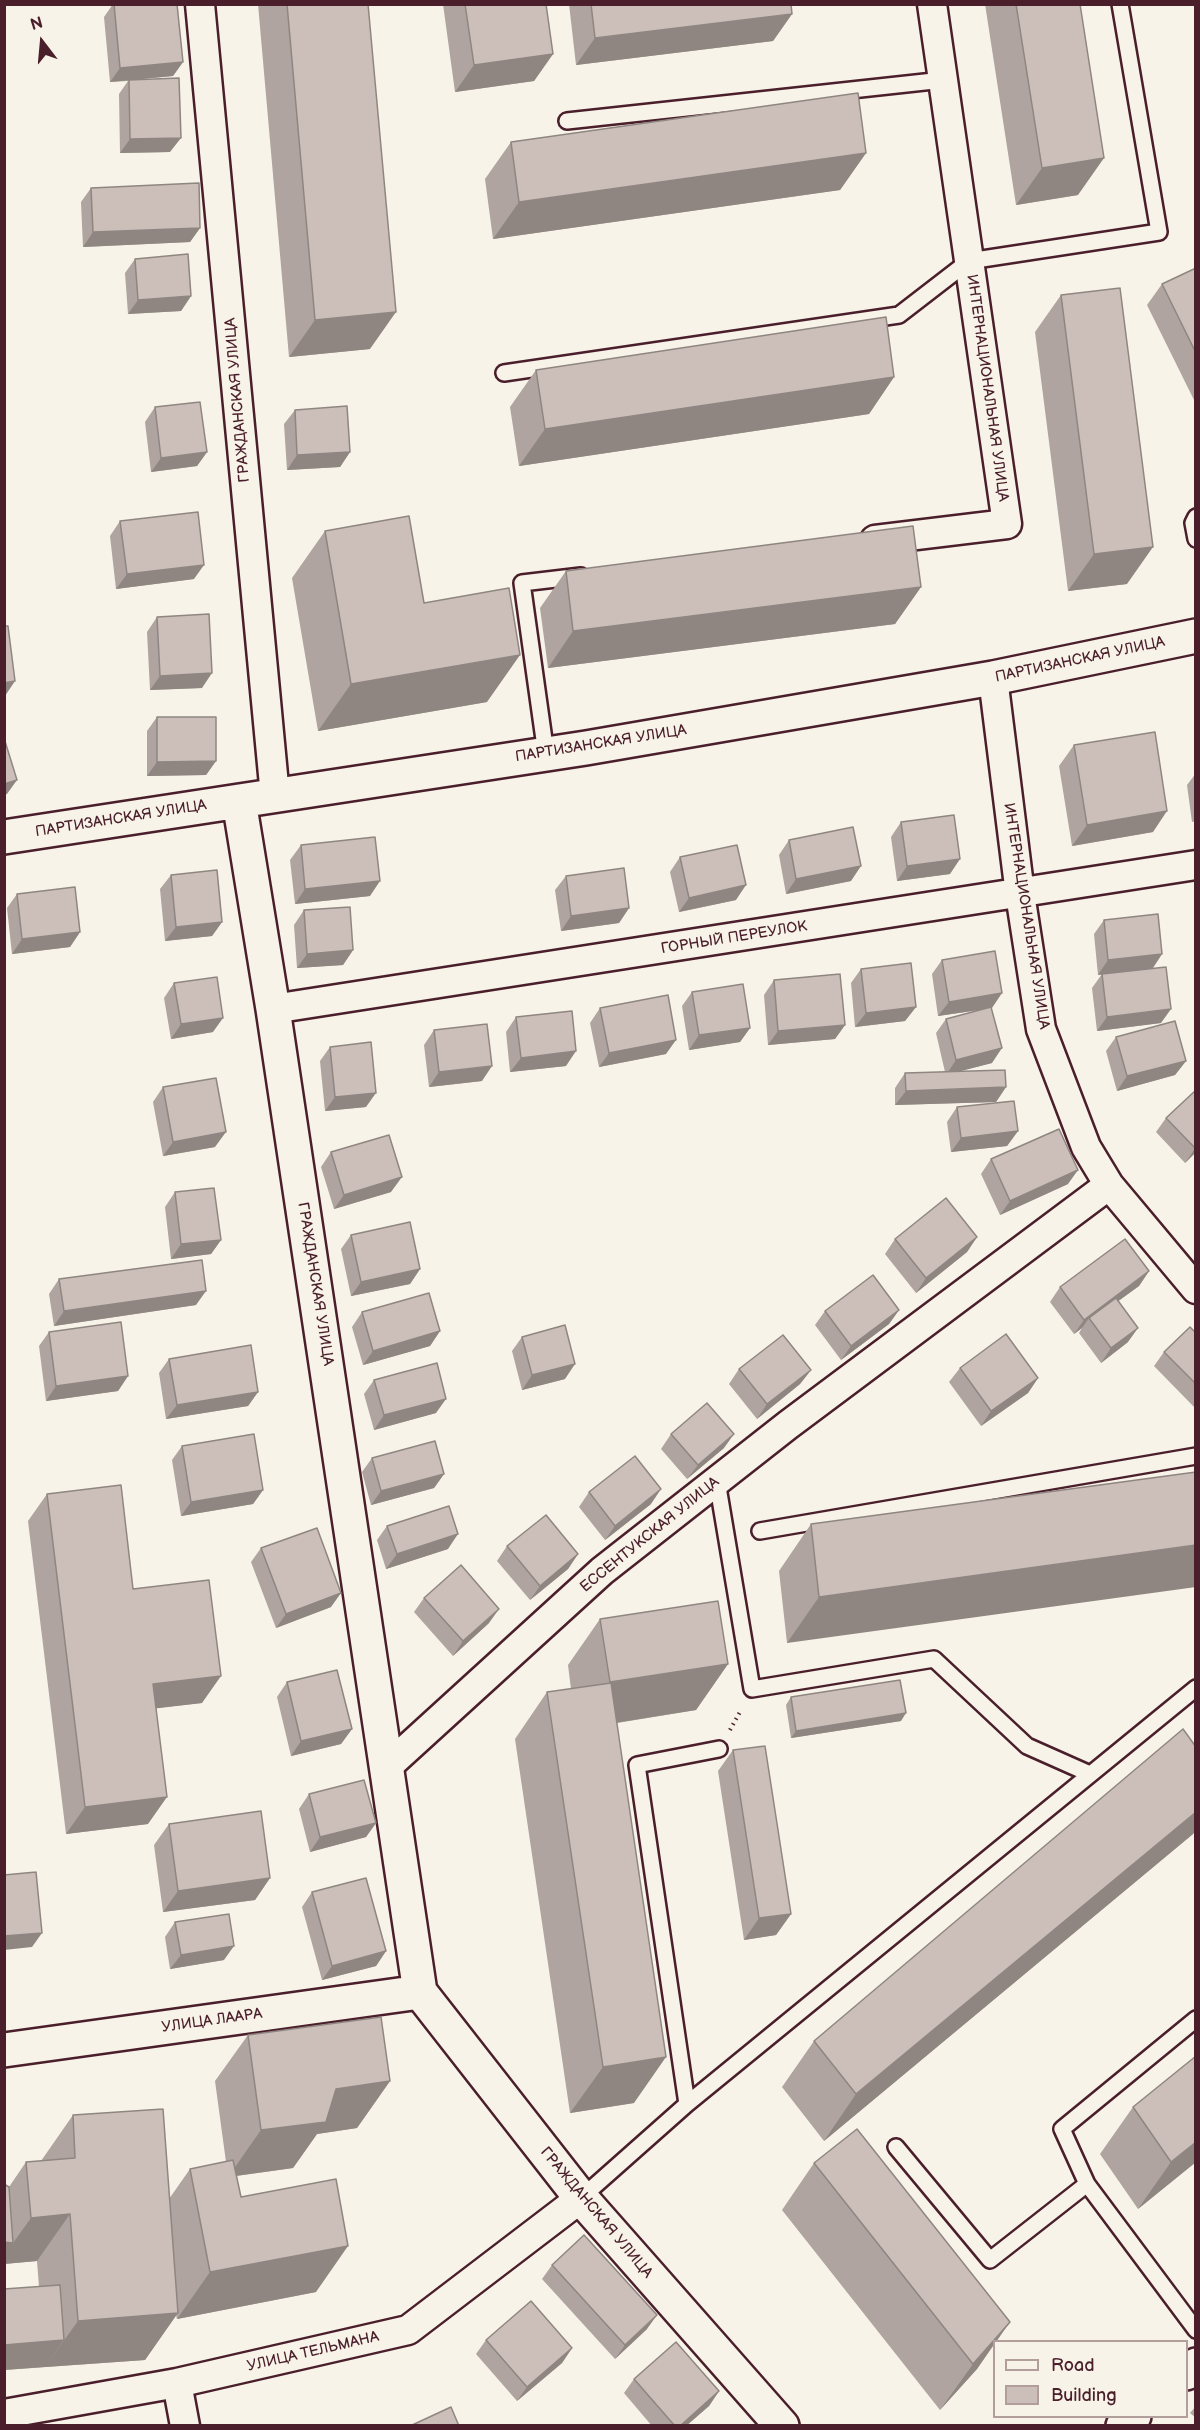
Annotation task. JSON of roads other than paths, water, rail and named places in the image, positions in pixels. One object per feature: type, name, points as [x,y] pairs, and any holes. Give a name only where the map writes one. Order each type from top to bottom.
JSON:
[{"type":"street","name":"ГРАЖДАНСКАЯ УЛИЦА","points":[[200,4],[275,796]]},
{"type":"street","name":"ИНТЕРНАЦИОНАЛЬНАЯ УЛИЦА","points":[[854,543],[1007,524],[932,4]]},
{"type":"street","name":"ПАРТИЗАНСКАЯ УЛИЦА","points":[[4,837],[546,754],[993,678],[1196,636]]},
{"type":"street","name":"ИНТЕРНАЦИОНАЛЬНАЯ УЛИЦА","points":[[993,678],[1020,894],[1041,1029],[1086,1147],[1109,1185],[1196,1289]]},
{"type":"street","name":"ГРАЖДАНСКАЯ УЛИЦА","points":[[239,801],[273,1009],[388,1766]]},
{"type":"street","name":"ГОРНЫЙ ПЕРЕУЛОК","points":[[273,1009],[1196,865]]},
{"type":"street","name":"ЕССЕНТУКСКАЯ УЛИЦА","points":[[388,1766],[602,1571],[788,1425],[1109,1185]]},
{"type":"street","points":[[388,1766],[420,1992]]},
{"type":"street","name":"ГРАЖДАНСКАЯ УЛИЦА","points":[[420,1992],[580,2199],[782,2426]]},
{"type":"street","name":"УЛИЦА ЛААРА","points":[[4,2050],[420,1992]]},
{"type":"street","name":"УЛИЦА ТЕЛЬМАНА","points":[[4,2414],[177,2383],[408,2330],[580,2199]]},
{"type":"street","points":[[177,2383],[185,2426]]},
{"type":"lane","points":[[504,373],[899,315],[969,261],[1159,232],[1120,4]]},
{"type":"lane","points":[[567,121],[943,80]]},
{"type":"lane","points":[[1196,517],[1192,523],[1196,539]]},
{"type":"lane","points":[[546,754],[522,583],[594,575]]},
{"type":"lane","points":[[760,1531],[1196,1455]]},
{"type":"lane","points":[[717,1481],[752,1689],[934,1659],[1027,1746],[1090,1774]]},
{"type":"lane","points":[[580,2199],[687,2104],[1196,1688]]},
{"type":"lane","points":[[687,2104],[637,1765],[719,1749]]},
{"type":"lane","points":[[1196,2019],[1062,2129],[1087,2184],[1196,2330]]},
{"type":"lane","points":[[896,2147],[990,2260],[1087,2184]]}]
